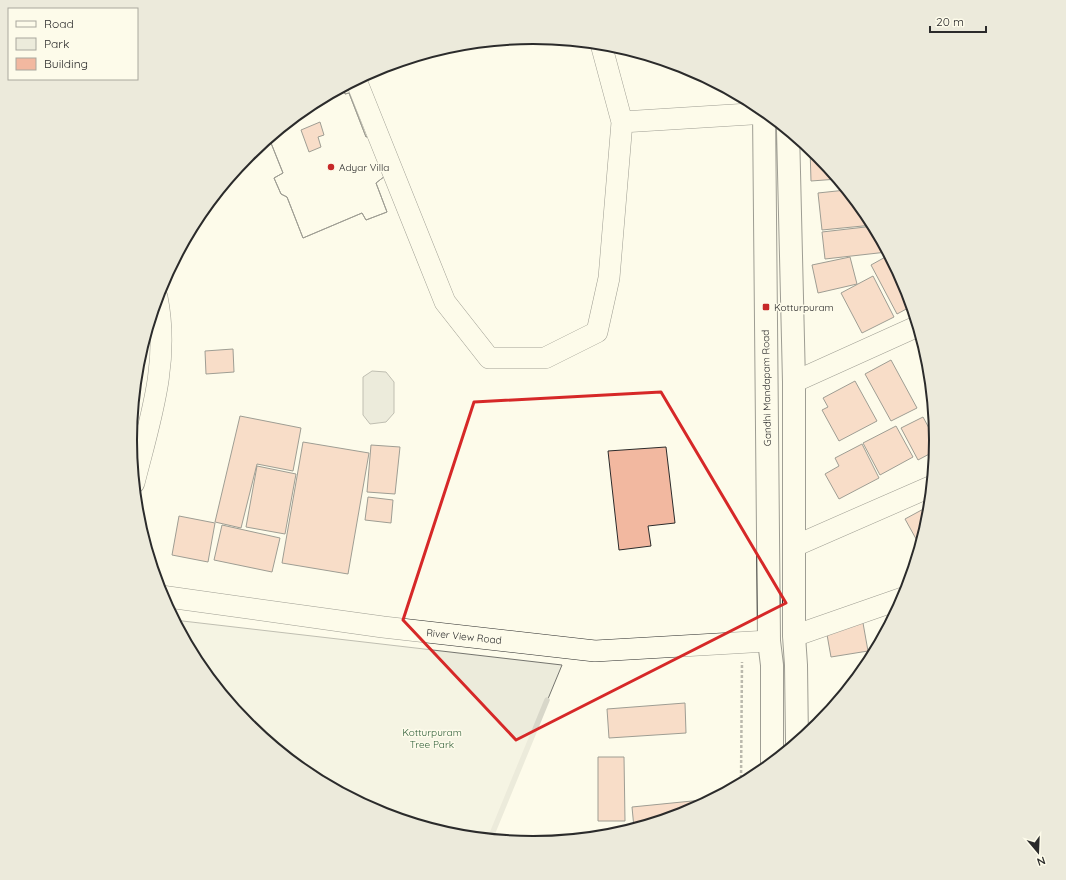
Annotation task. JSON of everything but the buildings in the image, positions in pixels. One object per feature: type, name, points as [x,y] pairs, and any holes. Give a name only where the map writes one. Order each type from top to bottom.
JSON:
[{"type":"main road","name":"Gandhi Mandapam Road","points":[[765,120],[769,641],[772,665],[772,755]]},
{"type":"main road","points":[[788,137],[794,382],[794,636],[797,735]]},
{"type":"street","points":[[358,85],[445,302],[490,358],[545,358],[597,332],[609,278],[622,122],[603,51]]},
{"type":"street","points":[[622,122],[755,113]]},
{"type":"street","points":[[138,467],[158,390],[161,366],[162,330],[159,310]]},
{"type":"street","points":[[794,382],[913,328]]},
{"type":"street","points":[[795,546],[926,489]]},
{"type":"street","name":"River View Road","points":[[169,597],[383,627],[595,651],[742,644],[769,641]]},
{"type":"street","points":[[794,636],[893,604]]},
{"type":"path","points":[[741,777],[742,644]]},
{"type":"highlighted area","points":[[661,392],[786,603],[516,740],[403,620],[474,402]]},
{"type":"green space","name":"Kotturpuram Tree Park","points":[[181,621],[562,665],[492,834],[481,833],[431,823],[381,806],[335,783],[313,769],[272,738],[235,701],[204,660]]},
{"type":"shaded area","points":[[372,371],[386,372],[394,382],[394,413],[386,422],[370,424],[363,415],[363,377]]},
{"type":"waterway","points":[[492,834],[547,700]]},
{"type":"place","name":"Adyar Villa","points":[[331,167]]},
{"type":"place","name":"Kotturpuram","points":[[766,307]]}]
